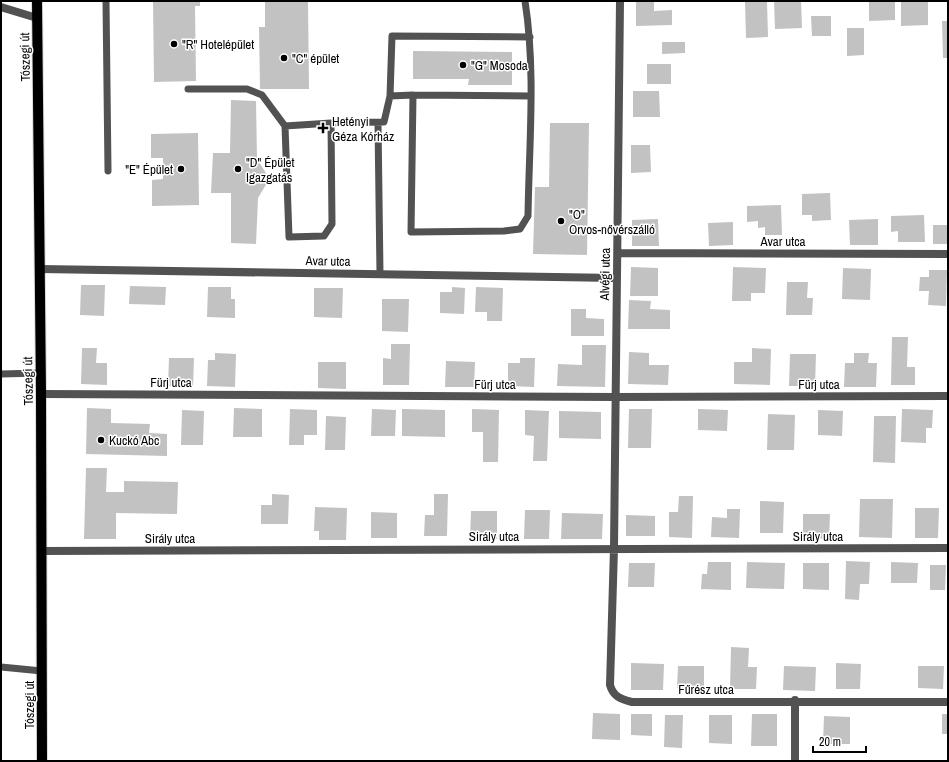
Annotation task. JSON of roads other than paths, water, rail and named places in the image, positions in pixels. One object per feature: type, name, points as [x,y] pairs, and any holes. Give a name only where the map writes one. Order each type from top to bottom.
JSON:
[{"type":"main road","name":"Tószegi út","points":[[37,1],[41,373],[42,761]]},
{"type":"street","name":"Alvégi utca","points":[[614,548],[620,1]]},
{"type":"street","points":[[1,7],[37,18]]},
{"type":"street","name":"Avar utca","points":[[618,253],[948,254]]},
{"type":"street","name":"Avar utca","points":[[40,269],[616,278]]},
{"type":"street","name":"Fürj utca","points":[[41,394],[616,397],[948,396]]},
{"type":"street","name":"Fűrész utca","points":[[614,548],[610,684],[612,692],[621,699],[632,702],[795,700],[948,702]]},
{"type":"street","name":"Sirály utca","points":[[41,551],[948,548]]},
{"type":"street","points":[[795,700],[795,761]]},
{"type":"lane","points":[[106,1],[108,171]]},
{"type":"lane","points":[[413,95],[410,232],[504,231],[520,229],[528,216],[530,37],[525,1]]},
{"type":"lane","points":[[285,126],[384,122],[390,96],[392,36],[530,37]]},
{"type":"lane","points":[[188,89],[247,89],[262,95],[285,126],[289,237],[324,236],[332,224],[331,123]]},
{"type":"lane","points":[[390,96],[530,96]]},
{"type":"lane","points":[[378,122],[380,274]]},
{"type":"lane","points":[[1,374],[41,373]]},
{"type":"lane","points":[[1,667],[42,671]]},
{"type":"place","name":"\"R\" Hotelépület","points":[[174,44]]},
{"type":"place","name":"\"C\" épület","points":[[284,58]]},
{"type":"place","name":"\"G\" Mosoda","points":[[463,65]]},
{"type":"place","name":"Hetényi Géza Kórház","points":[[323,128]]},
{"type":"place","name":"\"E\" Épület","points":[[181,169]]},
{"type":"place","name":"\"D\" Épület Igazgatás","points":[[238,169]]},
{"type":"place","name":"\"O\" Orvos-nővérszálló","points":[[561,221]]},
{"type":"place","name":"Kuckó Abc","points":[[101,440]]}]
